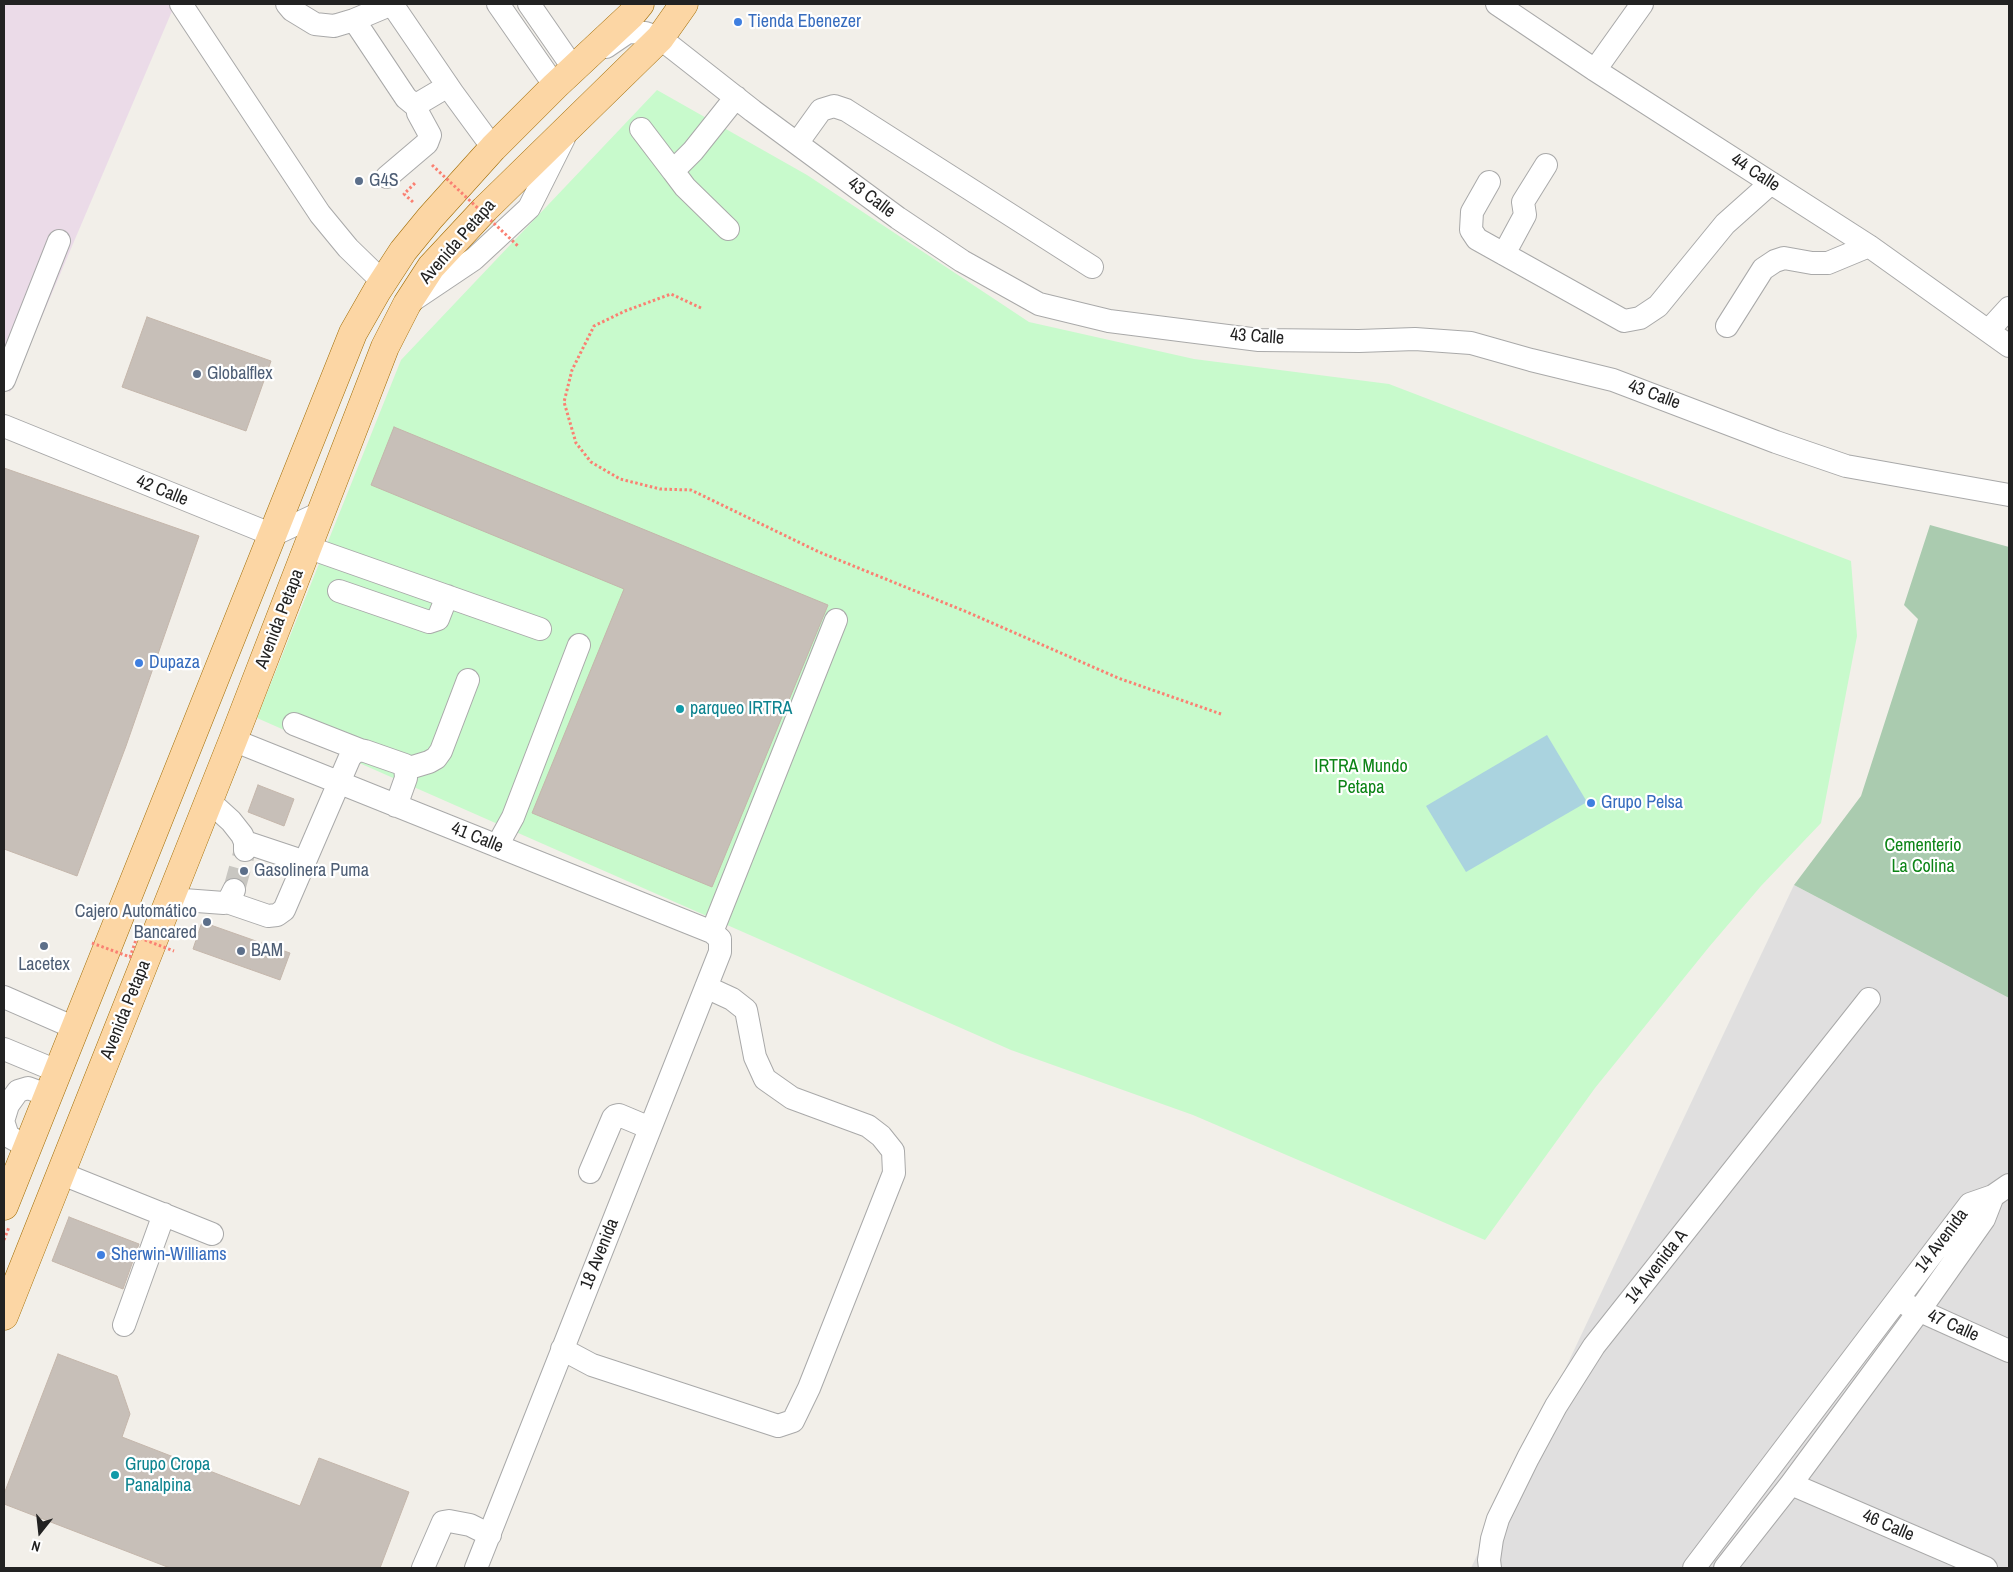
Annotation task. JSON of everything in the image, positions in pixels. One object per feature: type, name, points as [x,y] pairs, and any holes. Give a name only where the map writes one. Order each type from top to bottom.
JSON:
[{"type":"main road","name":"Avenida Petapa","points":[[7,1188],[75,1028],[353,333],[383,282],[430,218],[493,148],[631,15],[640,4]]},
{"type":"main road","name":"Avenida Petapa","points":[[4,1316],[209,802],[385,347],[407,304],[431,267],[454,240],[660,38],[684,4]]},
{"type":"street","points":[[181,4],[320,214],[348,248],[383,282]]},
{"type":"street","points":[[287,4],[292,10],[314,24],[334,26],[392,4],[493,148]]},
{"type":"street","points":[[498,4],[570,73]]},
{"type":"street","points":[[530,4],[570,73]]},
{"type":"street","name":"44 Calle","points":[[1497,4],[1595,70],[1869,246],[2009,346]]},
{"type":"street","points":[[1595,70],[1642,4]]},
{"type":"street","points":[[354,20],[406,98],[417,107],[418,113],[428,130],[429,139],[427,143],[387,178]]},
{"type":"street","name":"43 Calle","points":[[570,73],[628,32],[645,33],[660,38],[898,218],[962,260],[1010,288],[1046,306],[1109,321],[1259,340],[1359,342],[1415,339],[1471,343],[1613,380],[1776,442],[1846,466],[2009,495]]},
{"type":"street","points":[[417,107],[421,102],[448,86]]},
{"type":"street","points":[[673,171],[693,151],[736,97]]},
{"type":"street","points":[[798,142],[821,110],[834,106],[846,110],[1092,267]]},
{"type":"street","points":[[641,129],[685,187],[728,229]]},
{"type":"street","points":[[1504,254],[1525,215],[1523,202],[1546,164]]},
{"type":"street","points":[[1490,182],[1472,212],[1471,230],[1477,239],[1624,321],[1640,318],[1658,306],[1725,224],[1771,183]]},
{"type":"street","points":[[4,380],[59,241]]},
{"type":"street","points":[[1727,326],[1763,269],[1775,260],[1784,258],[1812,263],[1828,263],[1869,246]]},
{"type":"street","points":[[1988,331],[2009,308]]},
{"type":"street","name":"42 Calle","points":[[4,426],[273,535]]},
{"type":"street","points":[[273,535],[320,513]]},
{"type":"street","points":[[307,547],[540,629]]},
{"type":"street","points":[[339,591],[429,622],[438,619],[447,596]]},
{"type":"street","name":"18 Avenida","points":[[476,1568],[720,952],[716,935],[836,620]]},
{"type":"street","points":[[497,846],[513,817],[579,645]]},
{"type":"street","points":[[406,769],[429,762],[436,758],[441,751],[468,680]]},
{"type":"street","points":[[294,724],[404,765],[406,778],[396,806]]},
{"type":"street","name":"41 Calle","points":[[233,740],[716,935]]},
{"type":"street","points":[[170,899],[224,903],[230,896],[268,916],[277,915],[284,910],[350,758],[360,750]]},
{"type":"street","points":[[209,802],[231,821],[242,835],[245,846],[305,862]]},
{"type":"street","points":[[562,1349],[592,1365],[778,1426],[793,1421],[809,1388],[894,1173],[893,1151],[881,1136],[868,1126],[792,1098],[765,1078],[755,1057],[746,1010],[732,999],[706,988]]},
{"type":"street","points":[[4,997],[75,1028]]},
{"type":"street","name":"14 Avenida A","points":[[1489,1564],[1492,1538],[1498,1519],[1556,1406],[1594,1346],[1868,999]]},
{"type":"street","points":[[4,1049],[52,1083]]},
{"type":"street","points":[[4,1118],[8,1105],[18,1091],[52,1083]]},
{"type":"street","points":[[590,1172],[613,1118],[619,1115],[650,1128]]},
{"type":"street","points":[[4,1124],[8,1136],[26,1146]]},
{"type":"street","points":[[60,1173],[212,1234]]},
{"type":"street","name":"14 Avenida","points":[[1694,1568],[1970,1204],[2001,1190]]},
{"type":"street","name":"14 Avenida","points":[[1725,1568],[1791,1484],[1919,1311],[1984,1219],[2001,1190]]},
{"type":"street","points":[[124,1325],[164,1214]]},
{"type":"street","name":"47 Calle","points":[[1897,1300],[2009,1351]]},
{"type":"street","name":"46 Calle","points":[[1791,1484],[1986,1568]]},
{"type":"street","points":[[423,1568],[443,1522],[470,1525],[490,1535]]},
{"type":"path","points":[[432,165],[518,246]]},
{"type":"path","points":[[701,308],[671,294],[625,311],[594,326],[572,370],[564,402],[576,443],[591,462],[620,479],[660,489],[691,490],[819,552],[967,612],[1118,678],[1221,714]]},
{"type":"path","points":[[92,943],[130,957],[137,937],[174,950]]},
{"type":"shaded area","points":[[4,4],[175,4],[10,392],[4,389]]},
{"type":"shaded area","points":[[1794,885],[2009,998],[2009,1568],[1471,1568]]},
{"type":"green space","name":"IRTRA Mundo Petapa","points":[[657,90],[807,175],[1029,322],[1194,359],[1389,384],[1851,561],[1857,636],[1821,823],[1761,886],[1595,1088],[1485,1240],[1193,1115],[1011,1050],[257,718],[401,360]]},
{"type":"green space","name":"Cementerio La Colina","points":[[1930,525],[2009,547],[2009,998],[1794,885],[1861,796],[1918,619],[1904,605]]},
{"type":"water","points":[[1547,735],[1587,802],[1466,872],[1426,806]]},
{"type":"building","name":"Globalflex","points":[[147,317],[271,361],[246,431],[122,387]]},
{"type":"building","name":"parqueo IRTRA","points":[[394,427],[828,605],[712,887],[532,813],[624,589],[371,485]]},
{"type":"building","points":[[4,468],[199,536],[126,746],[77,876],[4,849]]},
{"type":"building","points":[[258,785],[294,799],[284,826],[248,812]]},
{"type":"building","name":"BAM","points":[[202,922],[290,953],[280,980],[193,949]]},
{"type":"building","name":"Sherwin-Williams","points":[[69,1217],[139,1244],[123,1289],[52,1261]]},
{"type":"building","name":"Grupo Cropa Panalpina","points":[[58,1354],[117,1376],[130,1414],[122,1437],[300,1506],[319,1458],[409,1492],[380,1568],[170,1568],[4,1504],[4,1494]]},
{"type":"tunnel","points":[[234,890],[245,850]]},
{"type":"place","name":"Tienda Ebenezer","points":[[738,22]]},
{"type":"place","name":"G4S","points":[[359,181]]},
{"type":"place","name":"Globalflex","points":[[197,374]]},
{"type":"place","name":"Dupaza","points":[[139,663]]},
{"type":"place","name":"parqueo IRTRA","points":[[680,709]]},
{"type":"place","name":"Grupo Pelsa","points":[[1591,803]]},
{"type":"place","name":"Gasolinera Puma","points":[[244,871]]},
{"type":"place","name":"Cajero Automático Bancared","points":[[207,922]]},
{"type":"place","name":"Lacetex","points":[[44,946]]},
{"type":"place","name":"BAM","points":[[241,951]]},
{"type":"place","name":"Sherwin-Williams","points":[[101,1255]]},
{"type":"place","name":"Grupo Cropa Panalpina","points":[[115,1475]]}]
